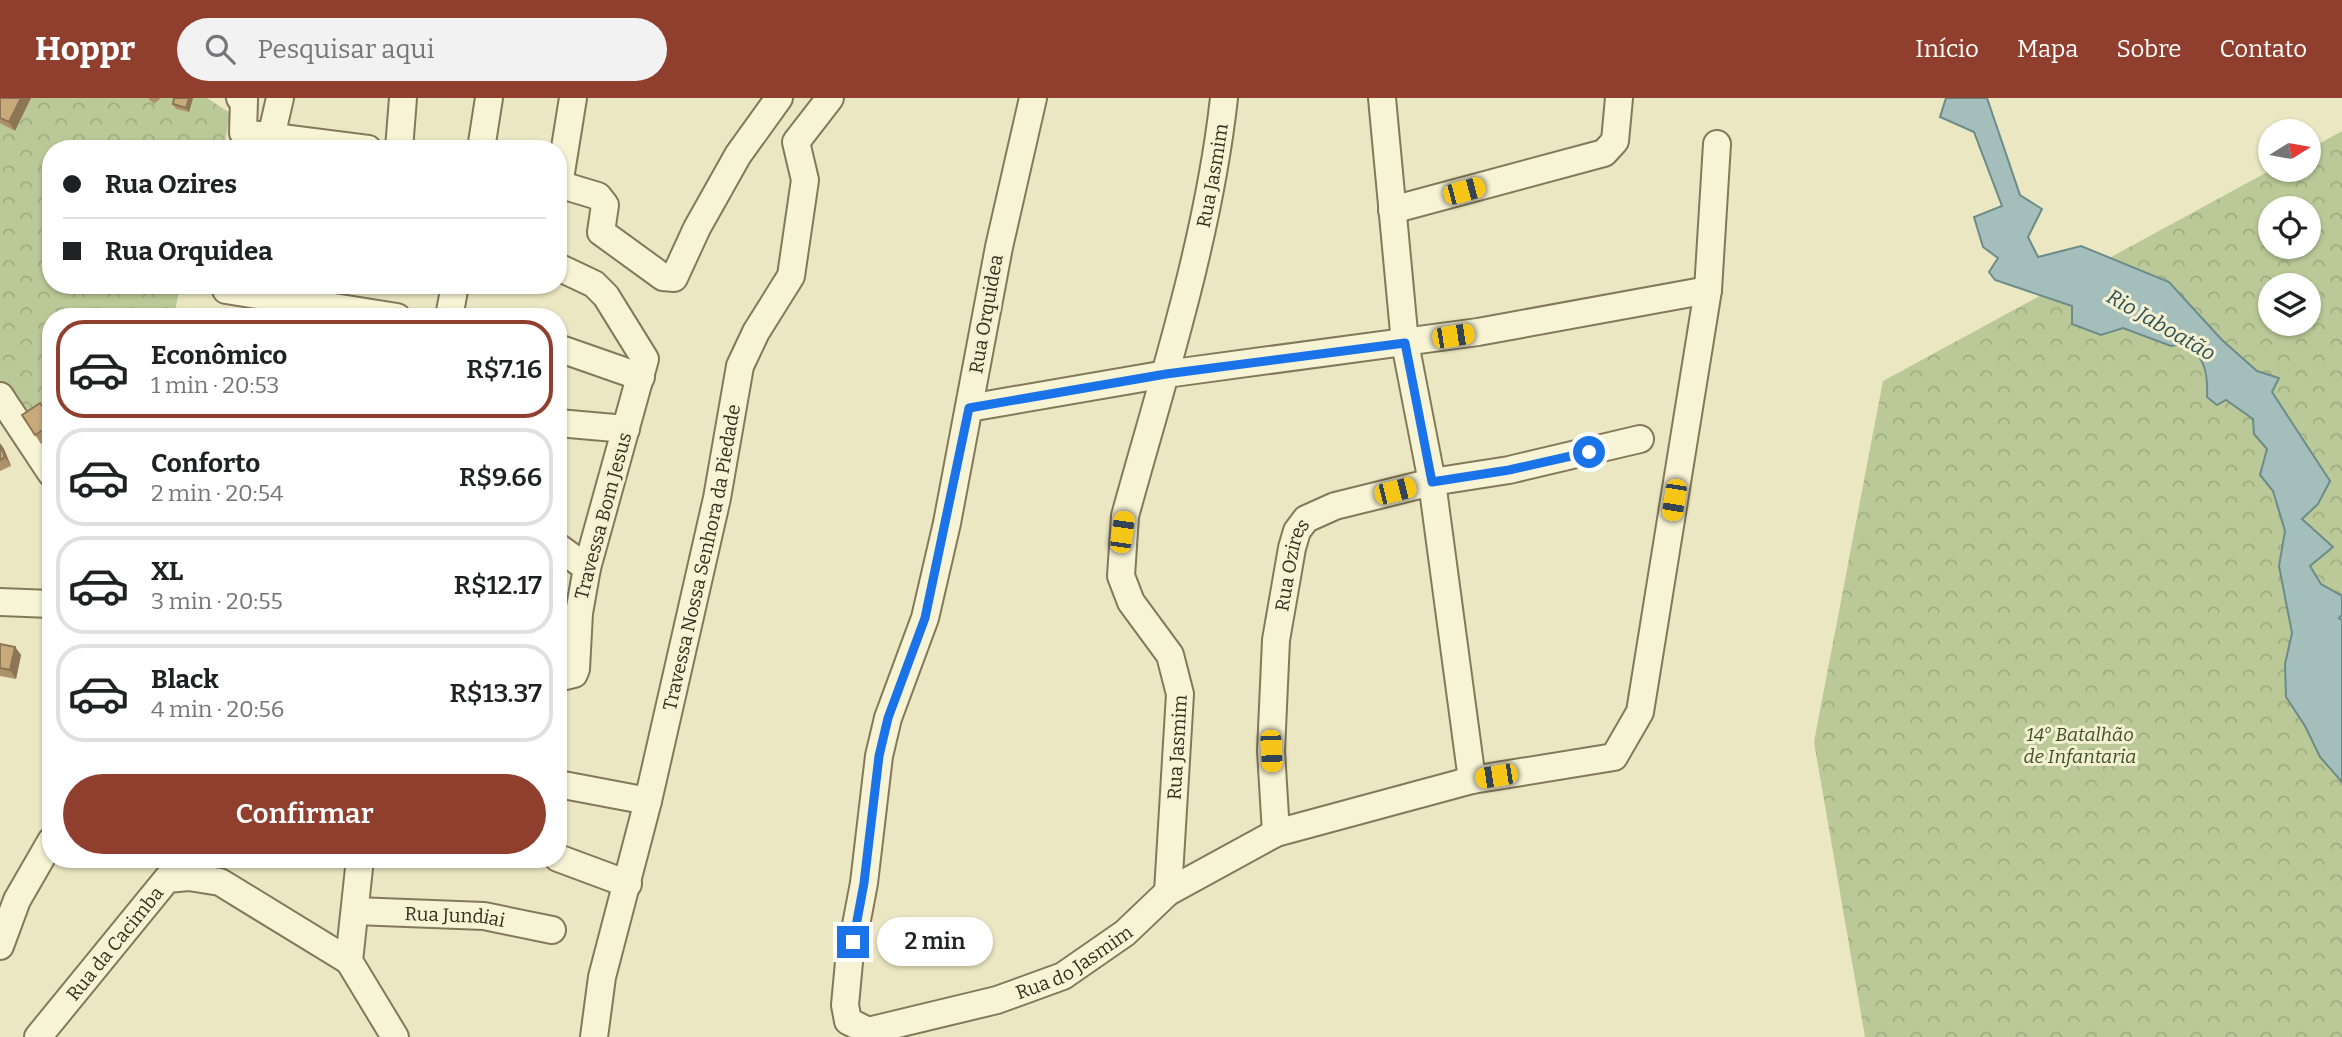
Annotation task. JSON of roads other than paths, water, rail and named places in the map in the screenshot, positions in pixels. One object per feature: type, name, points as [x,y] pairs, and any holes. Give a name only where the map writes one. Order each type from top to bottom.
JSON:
[{"type":"street","points":[[240,98],[244,100],[243,133],[295,140]]},
{"type":"street","points":[[271,137],[280,98]]},
{"type":"street","points":[[400,140],[403,98]]},
{"type":"street","points":[[482,140],[489,98]]},
{"type":"street","points":[[566,140],[573,98]]},
{"type":"street","points":[[567,188],[602,200],[604,211],[600,227],[605,235],[663,277],[674,278],[697,228],[738,155],[779,98]]},
{"type":"street","name":"Travessa Nossa Senhora da Piedade","points":[[594,1037],[602,977],[648,801],[717,498],[740,366],[756,332],[791,276],[805,180],[796,142],[830,98]]},
{"type":"street","name":"Rua Orquidea","points":[[848,1021],[846,988],[864,883],[879,756],[888,718],[925,618],[999,247],[1033,98]]},
{"type":"street","name":"Rua Jasmim","points":[[1168,892],[1180,694],[1171,655],[1131,602],[1119,563],[1125,516],[1166,374],[1210,189],[1224,98]]},
{"type":"street","points":[[1382,98],[1405,343],[1432,482],[1472,780]]},
{"type":"street","points":[[1392,209],[1604,153],[1615,141],[1619,98]]},
{"type":"street","points":[[969,408],[1166,374],[1405,343],[1708,290],[1717,144]]},
{"type":"street","points":[[567,271],[587,280],[606,296],[643,368]]},
{"type":"street","name":"Rua do Jasmim","points":[[848,1021],[868,1031],[880,1030],[1031,990],[1089,960],[1134,925],[1168,892],[1276,833],[1472,780],[1614,757],[1640,712],[1708,290]]},
{"type":"street","points":[[251,294],[340,308]]},
{"type":"street","points":[[567,351],[598,360],[643,368]]},
{"type":"street","name":"Travessa Bom Jesus","points":[[567,675],[578,661],[579,613],[587,568],[643,368]]},
{"type":"street","points":[[0,396],[42,459]]},
{"type":"street","points":[[567,425],[626,429]]},
{"type":"street","name":"Rua Ozires","points":[[1276,833],[1272,703],[1276,640],[1297,531],[1306,519],[1335,506],[1432,482],[1509,470],[1640,439]]},
{"type":"street","points":[[567,554],[587,568]]},
{"type":"street","points":[[0,602],[42,604]]},
{"type":"street","points":[[567,786],[648,801]]},
{"type":"street","points":[[0,946],[17,900],[42,857]]},
{"type":"street","points":[[567,862],[628,884]]},
{"type":"street","points":[[359,868],[349,961],[395,1037]]},
{"type":"street","name":"Rua da Cacimba","points":[[38,1037],[167,879],[206,878],[220,882],[349,961]]},
{"type":"street","name":"Rua Jundiai","points":[[355,911],[484,916],[552,930]]},
{"type":"water","name":"Rio Jaboatão","points":[[1946,98],[1987,98],[2020,195],[2042,209],[2028,237],[2038,257],[2081,246],[2169,282],[2222,340],[2257,371],[2279,378],[2272,392],[2330,481],[2318,504],[2302,519],[2333,547],[2310,566],[2321,584],[2342,596],[2342,615],[2339,618],[2342,620],[2342,782],[2320,757],[2305,726],[2286,697],[2285,664],[2292,633],[2279,566],[2285,531],[2273,491],[2260,475],[2267,449],[2254,434],[2253,419],[2226,400],[2217,405],[2207,397],[2204,367],[2187,343],[2171,346],[2123,328],[2101,335],[2072,324],[2072,306],[1995,280],[1989,272],[1998,258],[1983,247],[1974,217],[2002,206],[1974,132],[1940,117]]},
{"type":"park label","name":"14° Batalhão de Infantaria","points":[[2080,745]]}]
